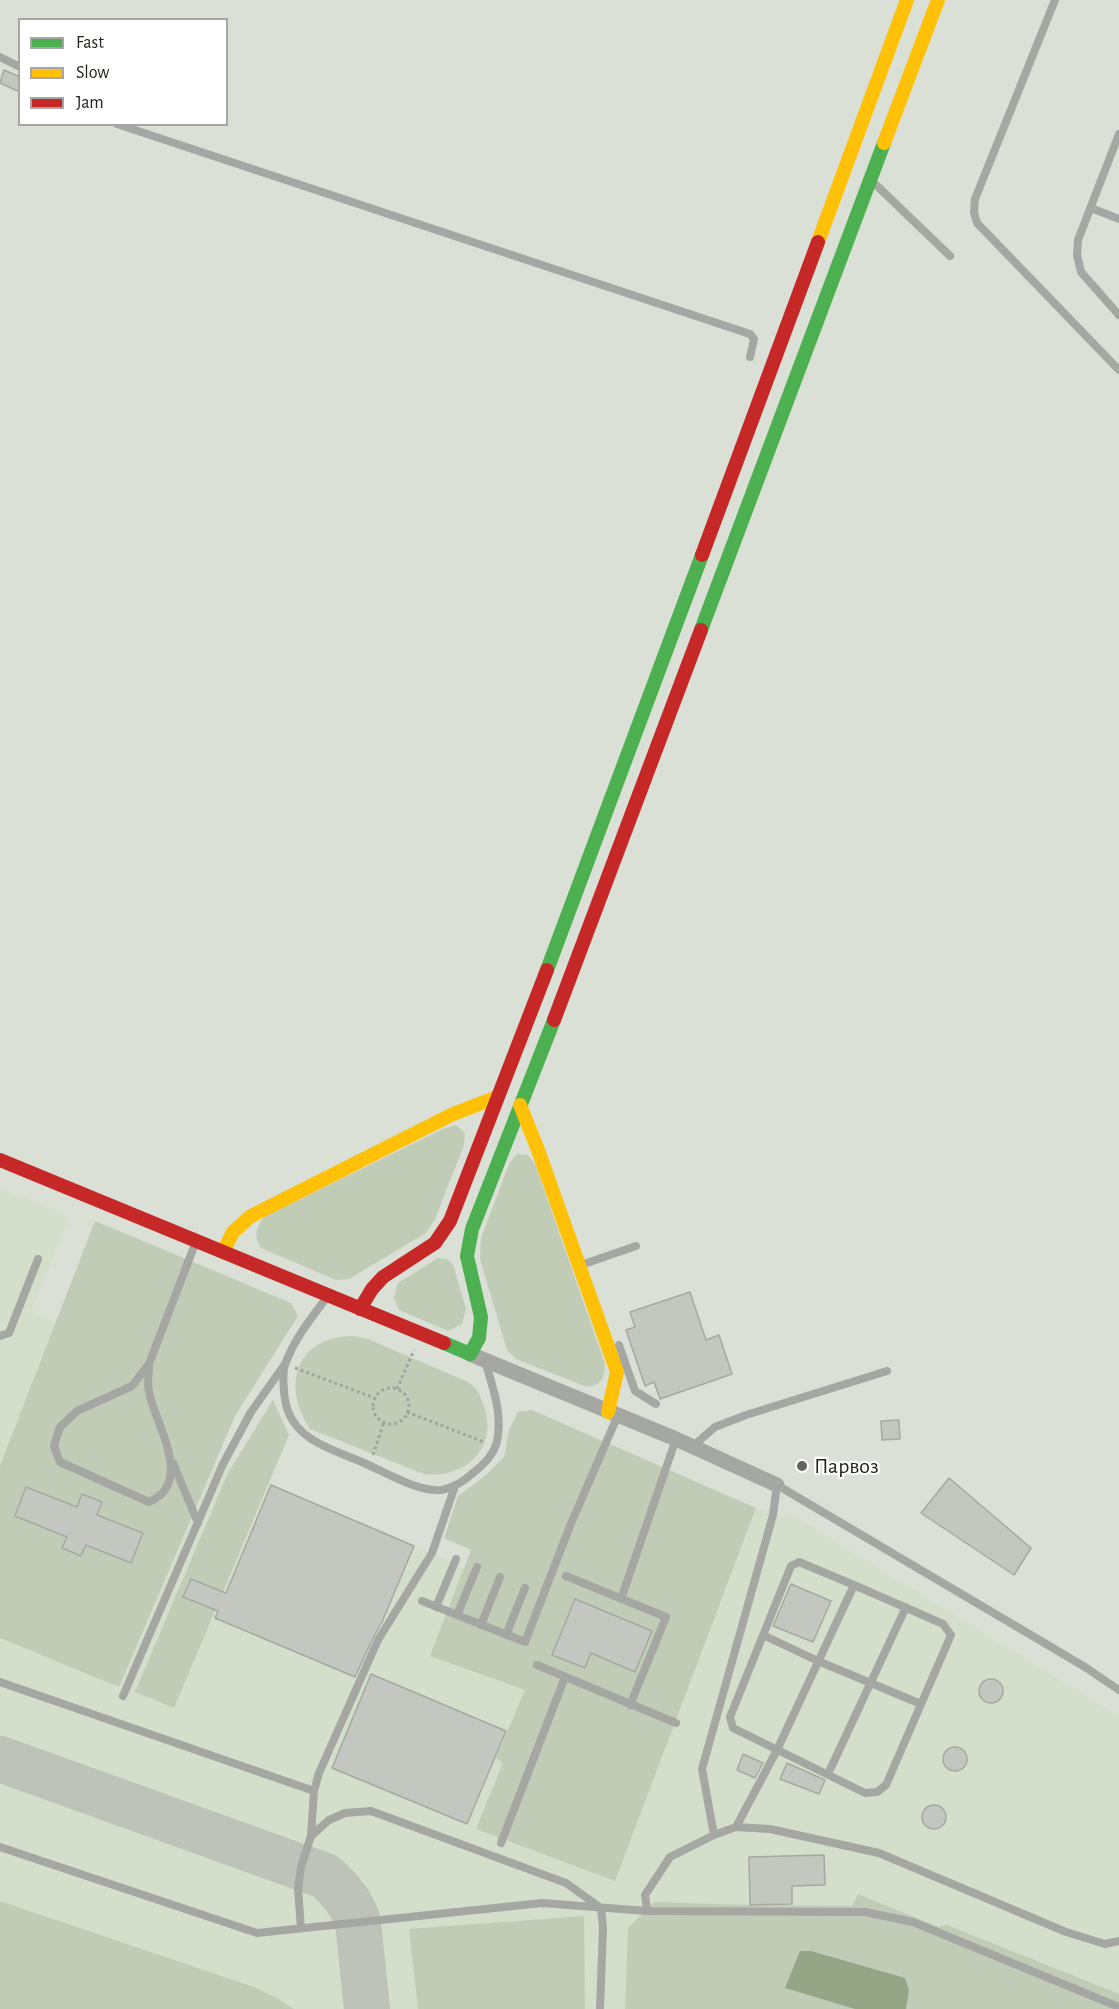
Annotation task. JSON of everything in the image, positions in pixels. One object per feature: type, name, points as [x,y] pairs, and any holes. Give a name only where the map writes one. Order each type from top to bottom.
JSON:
[{"type":"street","points":[[360,1309],[372,1289],[383,1278],[435,1243],[450,1221],[568,915],[907,0]]},
{"type":"street","points":[[470,1354],[479,1338],[481,1317],[467,1257],[472,1229],[591,924],[938,0]]},
{"type":"street","points":[[223,1252],[233,1232],[251,1216],[453,1113],[497,1097]]},
{"type":"street","points":[[520,1105],[617,1372],[613,1413]]},
{"type":"street","points":[[0,1160],[676,1439],[777,1485]]},
{"type":"lane","points":[[1055,0],[975,199],[974,212],[977,224],[1119,370]]},
{"type":"lane","points":[[0,57],[18,66]]},
{"type":"lane","points":[[123,126],[750,334],[754,339],[750,357]]},
{"type":"lane","points":[[1119,134],[1078,240],[1077,255],[1081,272],[1119,315]]},
{"type":"lane","points":[[871,180],[950,256]]},
{"type":"lane","points":[[1091,208],[1119,219]]},
{"type":"lane","points":[[172,1462],[169,1482],[158,1498],[149,1502],[60,1462],[54,1446],[60,1427],[77,1411],[132,1386],[149,1364],[196,1241]]},
{"type":"lane","points":[[579,1266],[636,1246]]},
{"type":"lane","points":[[0,1336],[9,1333],[38,1259]]},
{"type":"lane","points":[[123,1696],[223,1464],[251,1412],[285,1364],[306,1326],[328,1295]]},
{"type":"lane","points":[[616,1340],[635,1391],[656,1404]]},
{"type":"lane","points":[[285,1364],[284,1389],[288,1410],[296,1427],[315,1442],[416,1486],[440,1490],[466,1480],[486,1462],[496,1446],[499,1422],[495,1395],[485,1361]]},
{"type":"lane","points":[[149,1364],[149,1392],[172,1462],[198,1523]]},
{"type":"lane","points":[[692,1447],[716,1427],[746,1415],[886,1371]]},
{"type":"lane","points":[[422,1601],[525,1642],[613,1413]]},
{"type":"lane","points":[[621,1599],[676,1439]]},
{"type":"lane","points":[[714,1835],[702,1768],[773,1515],[777,1485],[1085,1667],[1119,1690]]},
{"type":"lane","points":[[301,1928],[298,1889],[301,1867],[311,1836],[314,1791],[319,1773],[378,1640],[432,1553],[455,1486]]},
{"type":"lane","points":[[436,1607],[456,1558]]},
{"type":"lane","points":[[799,1562],[854,1585],[943,1624],[951,1635],[886,1785],[877,1792],[865,1793],[733,1728],[730,1717],[791,1566],[799,1562]]},
{"type":"lane","points":[[457,1615],[477,1568]]},
{"type":"lane","points":[[566,1576],[666,1617],[630,1705]]},
{"type":"lane","points":[[481,1625],[500,1577]]},
{"type":"lane","points":[[736,1827],[777,1750],[854,1585]]},
{"type":"lane","points":[[506,1635],[525,1588]]},
{"type":"lane","points":[[828,1774],[906,1607]]},
{"type":"lane","points":[[763,1635],[818,1661],[921,1704]]},
{"type":"lane","points":[[537,1665],[676,1723]]},
{"type":"lane","points":[[501,1843],[565,1677]]},
{"type":"lane","points":[[0,1683],[314,1791]]},
{"type":"lane","points":[[311,1836],[329,1820],[345,1813],[371,1811],[566,1883],[601,1908],[603,1927],[600,2009]]},
{"type":"lane","points":[[647,1911],[645,1895],[670,1857],[714,1835],[736,1827],[770,1829],[879,1853],[1066,1932],[1105,1944],[1119,1941]]},
{"type":"lane","points":[[0,1847],[257,1933],[542,1904],[647,1911],[865,1912],[913,1922],[1119,2007]]},
{"type":"path","points":[[397,1389],[421,1334]]},
{"type":"path","points":[[285,1364],[375,1398]]},
{"type":"path","points":[[385,1389],[397,1389],[408,1401],[407,1412],[400,1421],[390,1424],[375,1414],[375,1398],[385,1389]]},
{"type":"path","points":[[407,1412],[496,1446]]},
{"type":"path","points":[[369,1465],[384,1422]]},
{"type":"shaded area","points":[[456,1125],[465,1133],[464,1145],[435,1219],[426,1233],[349,1279],[336,1280],[261,1248],[256,1232],[264,1217],[445,1128]]},
{"type":"shaded area","points":[[517,1154],[528,1155],[535,1164],[605,1364],[604,1374],[596,1385],[587,1387],[516,1359],[507,1350],[480,1259],[481,1238],[509,1164]]},
{"type":"shaded area","points":[[0,1188],[70,1217],[31,1311],[149,1364],[196,1451],[500,1583],[721,1604],[756,1508],[773,1515],[790,1514],[1119,1716],[1119,2009],[0,2009]]},
{"type":"shaded area","points":[[95,1221],[291,1303],[298,1316],[235,1416],[119,1687],[0,1638],[0,1466]]},
{"type":"shaded area","points":[[438,1258],[447,1259],[453,1264],[466,1309],[462,1324],[448,1331],[399,1310],[394,1298],[398,1283]]},
{"type":"shaded area","points":[[354,1336],[368,1339],[468,1382],[474,1387],[485,1409],[487,1424],[486,1438],[474,1459],[464,1467],[452,1472],[424,1474],[310,1429],[296,1396],[299,1366],[307,1354],[319,1344],[334,1338]]},
{"type":"shaded area","points":[[273,1400],[289,1435],[174,1708],[135,1692],[228,1473]]},
{"type":"shaded area","points":[[532,1410],[756,1508],[615,1881],[476,1829],[503,1763],[496,1758],[525,1690],[430,1656],[471,1550],[444,1538],[458,1496],[485,1476],[504,1457],[509,1430],[518,1412]]},
{"type":"shaded area","points":[[858,1894],[939,1927],[947,1925],[1119,1994],[1119,2009],[625,2009],[628,1928],[654,1902],[852,1906]]},
{"type":"shaded area","points":[[0,1901],[254,1987],[294,2009],[0,2009]]},
{"type":"shaded area","points":[[584,1916],[585,2009],[418,2009],[409,1929]]},
{"type":"shaded area","points":[[800,1951],[811,1951],[905,1978],[909,1990],[906,2009],[855,2009],[785,1988]]},
{"type":"building","points":[[4,70],[18,76],[18,91],[0,83]]},
{"type":"building","points":[[690,1292],[706,1340],[719,1335],[732,1374],[660,1399],[654,1382],[645,1386],[626,1330],[635,1327],[630,1312]]},
{"type":"building","points":[[899,1420],[900,1439],[882,1440],[881,1421]]},
{"type":"building","points":[[949,1478],[1031,1548],[1014,1575],[921,1513]]},
{"type":"building","points":[[271,1485],[414,1546],[382,1622],[355,1677],[215,1618],[218,1611],[183,1597],[191,1579],[226,1593]]},
{"type":"building","points":[[26,1487],[77,1507],[82,1494],[102,1502],[97,1515],[143,1533],[131,1563],[86,1545],[81,1556],[62,1548],[67,1537],[15,1516]]},
{"type":"building","points":[[791,1584],[831,1601],[813,1642],[773,1626]]},
{"type":"building","points":[[575,1599],[652,1631],[635,1672],[591,1653],[585,1668],[552,1655]]},
{"type":"building","points":[[371,1674],[506,1731],[467,1824],[332,1768]]},
{"type":"building","points":[[991,1679],[1000,1682],[1003,1691],[1000,1700],[991,1703],[982,1700],[979,1691],[982,1682]]},
{"type":"building","points":[[955,1747],[964,1750],[967,1759],[964,1768],[955,1771],[946,1768],[943,1759],[946,1750]]},
{"type":"building","points":[[743,1754],[763,1763],[755,1778],[737,1770]]},
{"type":"building","points":[[787,1763],[825,1780],[819,1794],[780,1779]]},
{"type":"building","points":[[934,1805],[943,1808],[946,1817],[943,1826],[934,1829],[925,1826],[922,1817],[925,1808]]},
{"type":"building","points":[[824,1855],[825,1885],[792,1886],[792,1904],[750,1905],[749,1857]]},
{"type":"taxiway","points":[[0,1759],[325,1876],[345,1897],[358,1922],[367,2009]]},
{"type":"traffic: fast","points":[[701,630],[884,143]]},
{"type":"traffic: fast","points":[[547,970],[702,555]]},
{"type":"traffic: fast","points":[[444,1343],[470,1354],[479,1338],[481,1317],[467,1256],[472,1229],[554,1020]]},
{"type":"traffic: slow","points":[[818,242],[907,0]]},
{"type":"traffic: slow","points":[[884,143],[938,0]]},
{"type":"traffic: slow","points":[[223,1252],[233,1232],[251,1216],[453,1114],[497,1097]]},
{"type":"traffic: slow","points":[[520,1105],[617,1372],[608,1412]]},
{"type":"traffic: jam","points":[[702,555],[818,242]]},
{"type":"traffic: jam","points":[[554,1020],[701,630]]},
{"type":"traffic: jam","points":[[360,1309],[372,1289],[383,1277],[435,1243],[450,1221],[547,970]]},
{"type":"traffic: jam","points":[[0,1160],[444,1343]]},
{"type":"place","name":"Парвоз","points":[[802,1466]]}]
